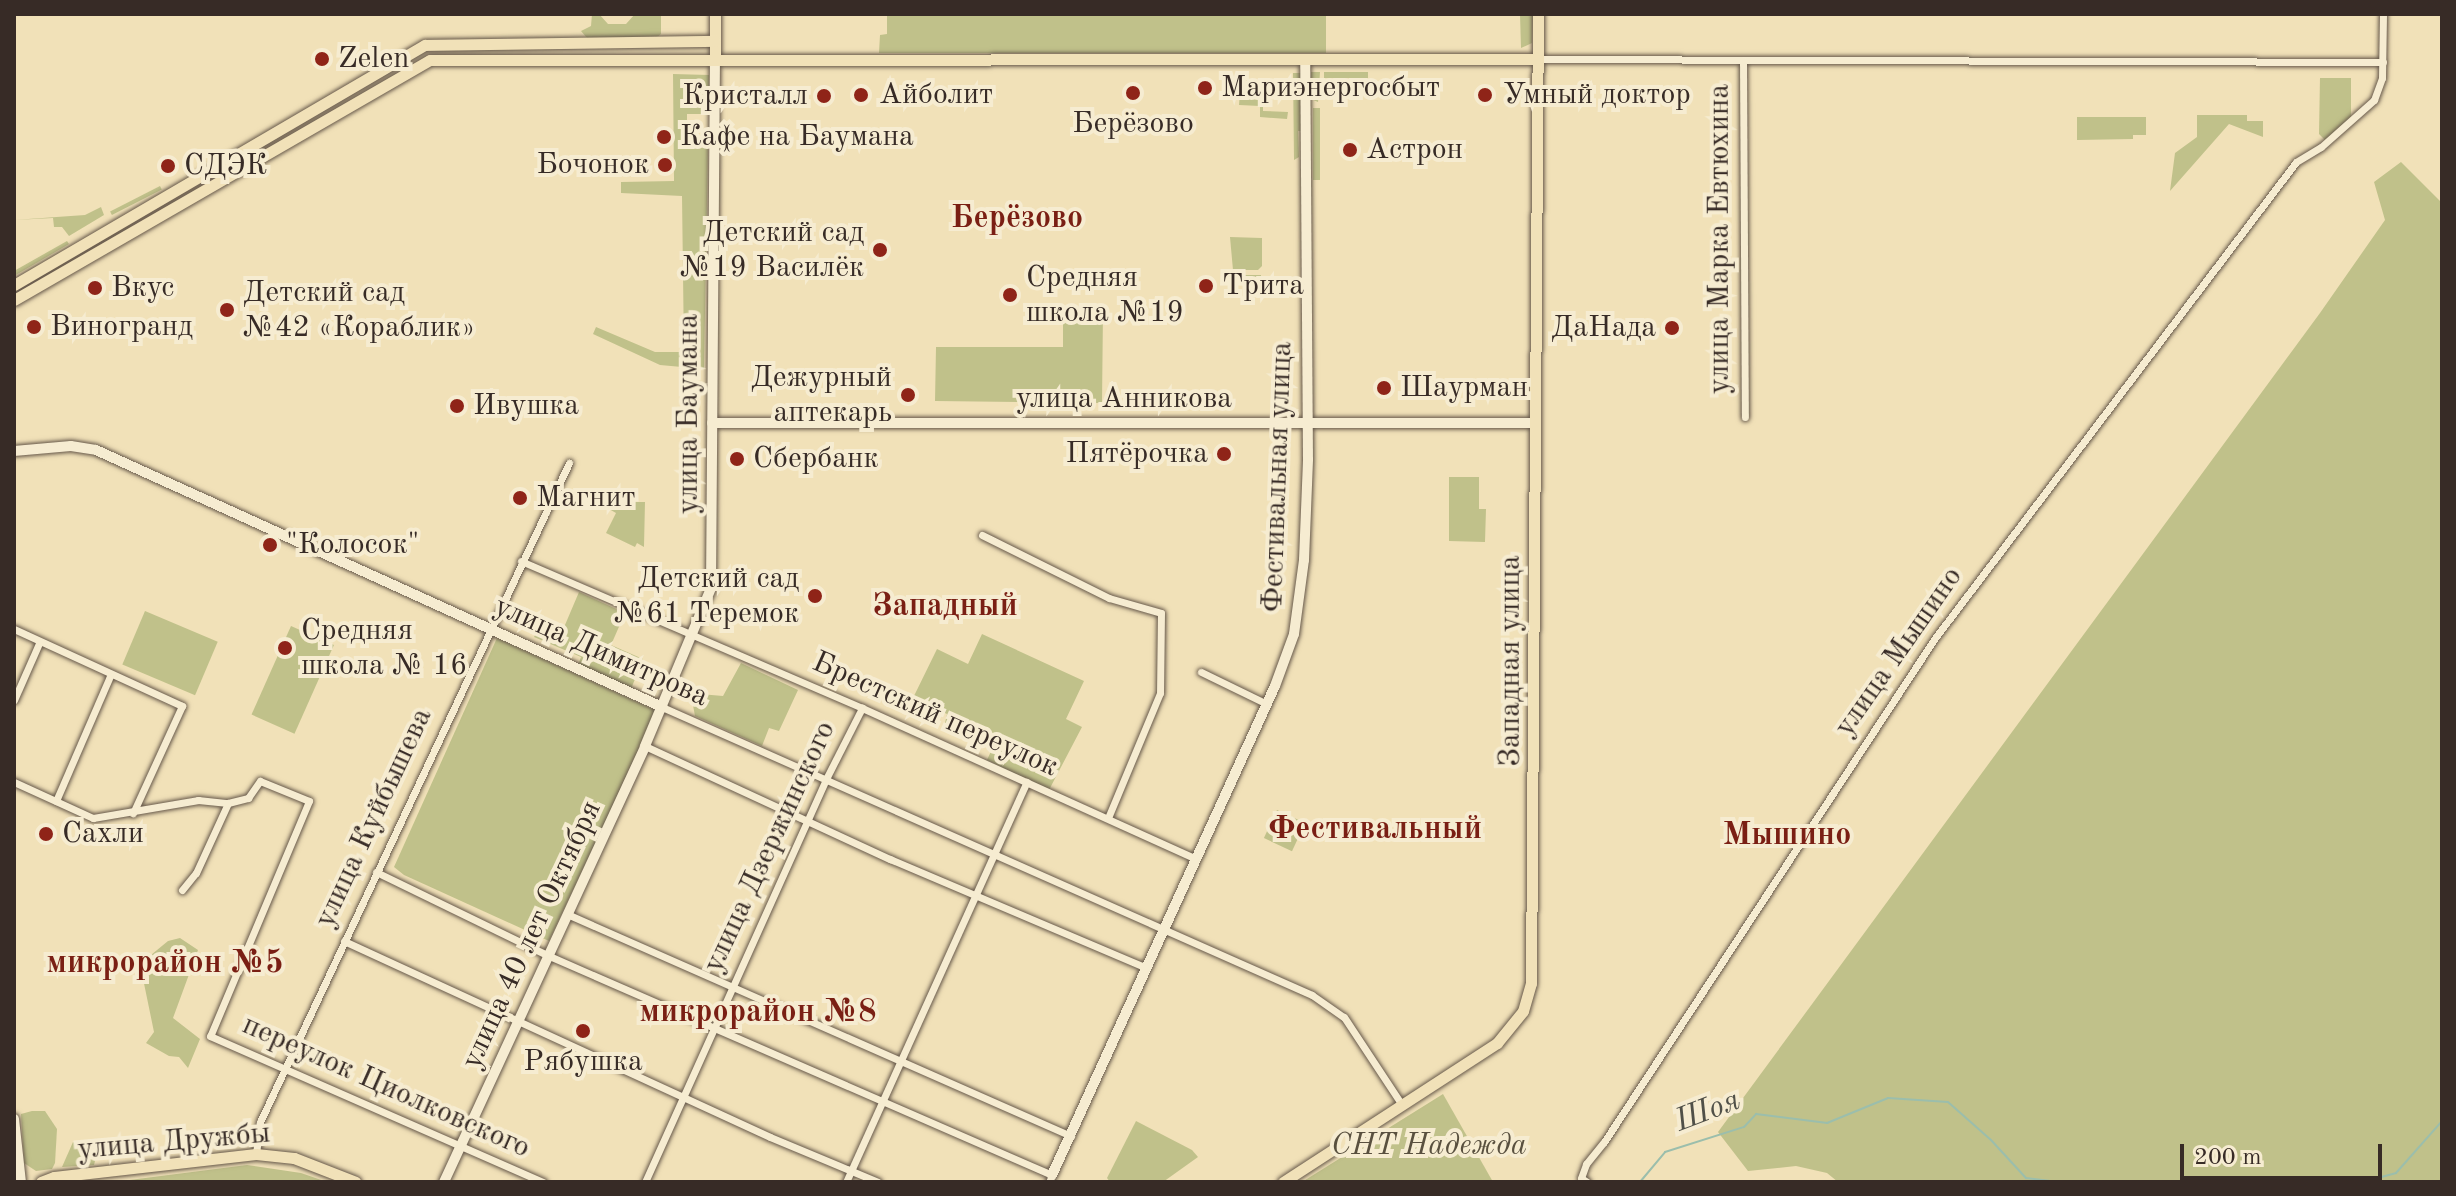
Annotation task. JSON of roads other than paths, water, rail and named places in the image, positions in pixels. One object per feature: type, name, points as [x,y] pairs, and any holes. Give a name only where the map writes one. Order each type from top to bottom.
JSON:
[{"type":"main road","name":"улица Баумана","points":[[715,14],[715,58]]},
{"type":"main road","name":"Западная улица","points":[[1283,1182],[1483,1053],[1508,1033],[1523,1011],[1531,983],[1538,14]]},
{"type":"main road","points":[[14,285],[395,60],[435,43],[715,41]]},
{"type":"main road","points":[[584,42],[585,58]]},
{"type":"main road","points":[[14,300],[403,73],[436,59],[1537,59]]},
{"type":"main road","points":[[395,60],[403,73]]},
{"type":"main road","points":[[269,135],[277,147]]},
{"type":"main road","points":[[235,155],[242,168]]},
{"type":"main road","name":"улица Дружбы","points":[[41,1182],[54,1177],[256,1154],[294,1158],[356,1182]]},
{"type":"street","name":"улица Мышино","points":[[1587,1182],[1581,1178],[1586,1164],[1935,638],[2298,159],[2321,147],[2374,100],[2380,89],[2383,62],[2383,14]]},
{"type":"street","name":"улица Баумана","points":[[662,707],[711,588],[713,570],[715,58]]},
{"type":"street","points":[[1537,59],[2383,62]]},
{"type":"street","name":"Фестивальная улица","points":[[1053,1180],[1071,1146],[1071,1136],[1267,704],[1289,633],[1304,560],[1308,423],[1305,60]]},
{"type":"street","name":"улица Марка Евтюхина","points":[[1743,60],[1745,417]]},
{"type":"street","name":"улица Анникова","points":[[712,423],[1536,423]]},
{"type":"street","name":"улица Димитрова","points":[[14,451],[77,446],[96,450],[1324,1002],[1344,1017],[1402,1105]]},
{"type":"street","name":"улица Куйбышева","points":[[256,1154],[260,1122],[489,627],[569,463]]},
{"type":"street","points":[[982,535],[1109,598],[1161,613],[1160,693],[1108,818]]},
{"type":"street","name":"Брестский переулок","points":[[521,561],[862,708],[1196,859]]},
{"type":"street","points":[[14,629],[110,676],[182,706],[133,813]]},
{"type":"street","points":[[14,700],[40,641]]},
{"type":"street","points":[[1201,672],[1267,704]]},
{"type":"street","points":[[56,801],[110,676]]},
{"type":"street","name":"улица 40 лет Октября","points":[[444,1182],[662,707]]},
{"type":"street","name":"улица Дзержинского","points":[[645,1182],[826,779],[862,708]]},
{"type":"street","points":[[645,746],[1147,968]]},
{"type":"street","name":"переулок Циолковского","points":[[228,803],[248,798],[260,781],[309,801],[210,1036],[543,1182]]},
{"type":"street","points":[[14,782],[93,818],[198,800],[228,803],[196,873],[182,890]]},
{"type":"street","points":[[846,1182],[1027,782]]},
{"type":"street","points":[[376,872],[547,955],[712,1029],[884,1100],[1053,1180]]},
{"type":"street","points":[[567,914],[1071,1136]]},
{"type":"street","points":[[344,941],[878,1182]]},
{"type":"street","points":[[14,1119],[20,1178],[54,1177]]},
{"type":"waterway","name":"Шоя","points":[[1640,1182],[1665,1152],[1744,1127],[1756,1114],[1827,1123],[1888,1098],[1948,1102],[1991,1140],[2026,1178],[2057,1182]]},
{"type":"waterway","name":"Шоя","points":[[2331,1182],[2374,1179],[2396,1173],[2442,1121]]},
{"type":"place","name":"Zelen","points":[[322,59]]},
{"type":"place","name":"Мариэнергосбыт","points":[[1205,88]]},
{"type":"place","name":"Берёзово","points":[[1133,93]]},
{"type":"place","name":"Айболит","points":[[861,95]]},
{"type":"place","name":"Умный доктор","points":[[1485,95]]},
{"type":"place","name":"Кристалл","points":[[824,96]]},
{"type":"place","name":"Кафе на Баумана","points":[[664,137]]},
{"type":"place","name":"Астрон","points":[[1350,150]]},
{"type":"place","name":"Бочонок","points":[[665,165]]},
{"type":"place","name":"СДЭК","points":[[168,166]]},
{"type":"place","name":"Детский сад №19 Василёк","points":[[880,250]]},
{"type":"place","name":"Трита","points":[[1206,286]]},
{"type":"place","name":"Вкус","points":[[95,288]]},
{"type":"place","name":"Средняя школа №19","points":[[1010,295]]},
{"type":"place","name":"Детский сад №42 «Кораблик»","points":[[227,310]]},
{"type":"place","name":"Виногранд","points":[[34,327]]},
{"type":"place","name":"ДаНада","points":[[1672,328]]},
{"type":"place","name":"Шаурман","points":[[1384,388]]},
{"type":"place","name":"Дежурный аптекарь","points":[[908,395]]},
{"type":"place","name":"Ивушка","points":[[457,406]]},
{"type":"place","name":"Пятёрочка","points":[[1224,454]]},
{"type":"place","name":"Сбербанк","points":[[737,459]]},
{"type":"place","name":"Магнит","points":[[520,498]]},
{"type":"place","name":"\"Колосок\"","points":[[270,545]]},
{"type":"place","name":"Детский сад №61 Теремок","points":[[815,596]]},
{"type":"place","name":"Средняя школа № 16","points":[[285,648]]},
{"type":"place","name":"Сахли","points":[[46,834]]},
{"type":"place","name":"Рябушка","points":[[583,1031]]},
{"type":"district","name":"Берёзово","points":[[1017,219]]},
{"type":"district","name":"Западный","points":[[945,607]]},
{"type":"district","name":"Фестивальный","points":[[1375,830]]},
{"type":"district","name":"Мышино","points":[[1787,836]]},
{"type":"district","name":"микрорайон №5","points":[[165,964]]},
{"type":"district","name":"микрорайон №8","points":[[758,1013]]},
{"type":"park label","name":"СНТ Надежда","points":[[1429,1146]]}]
